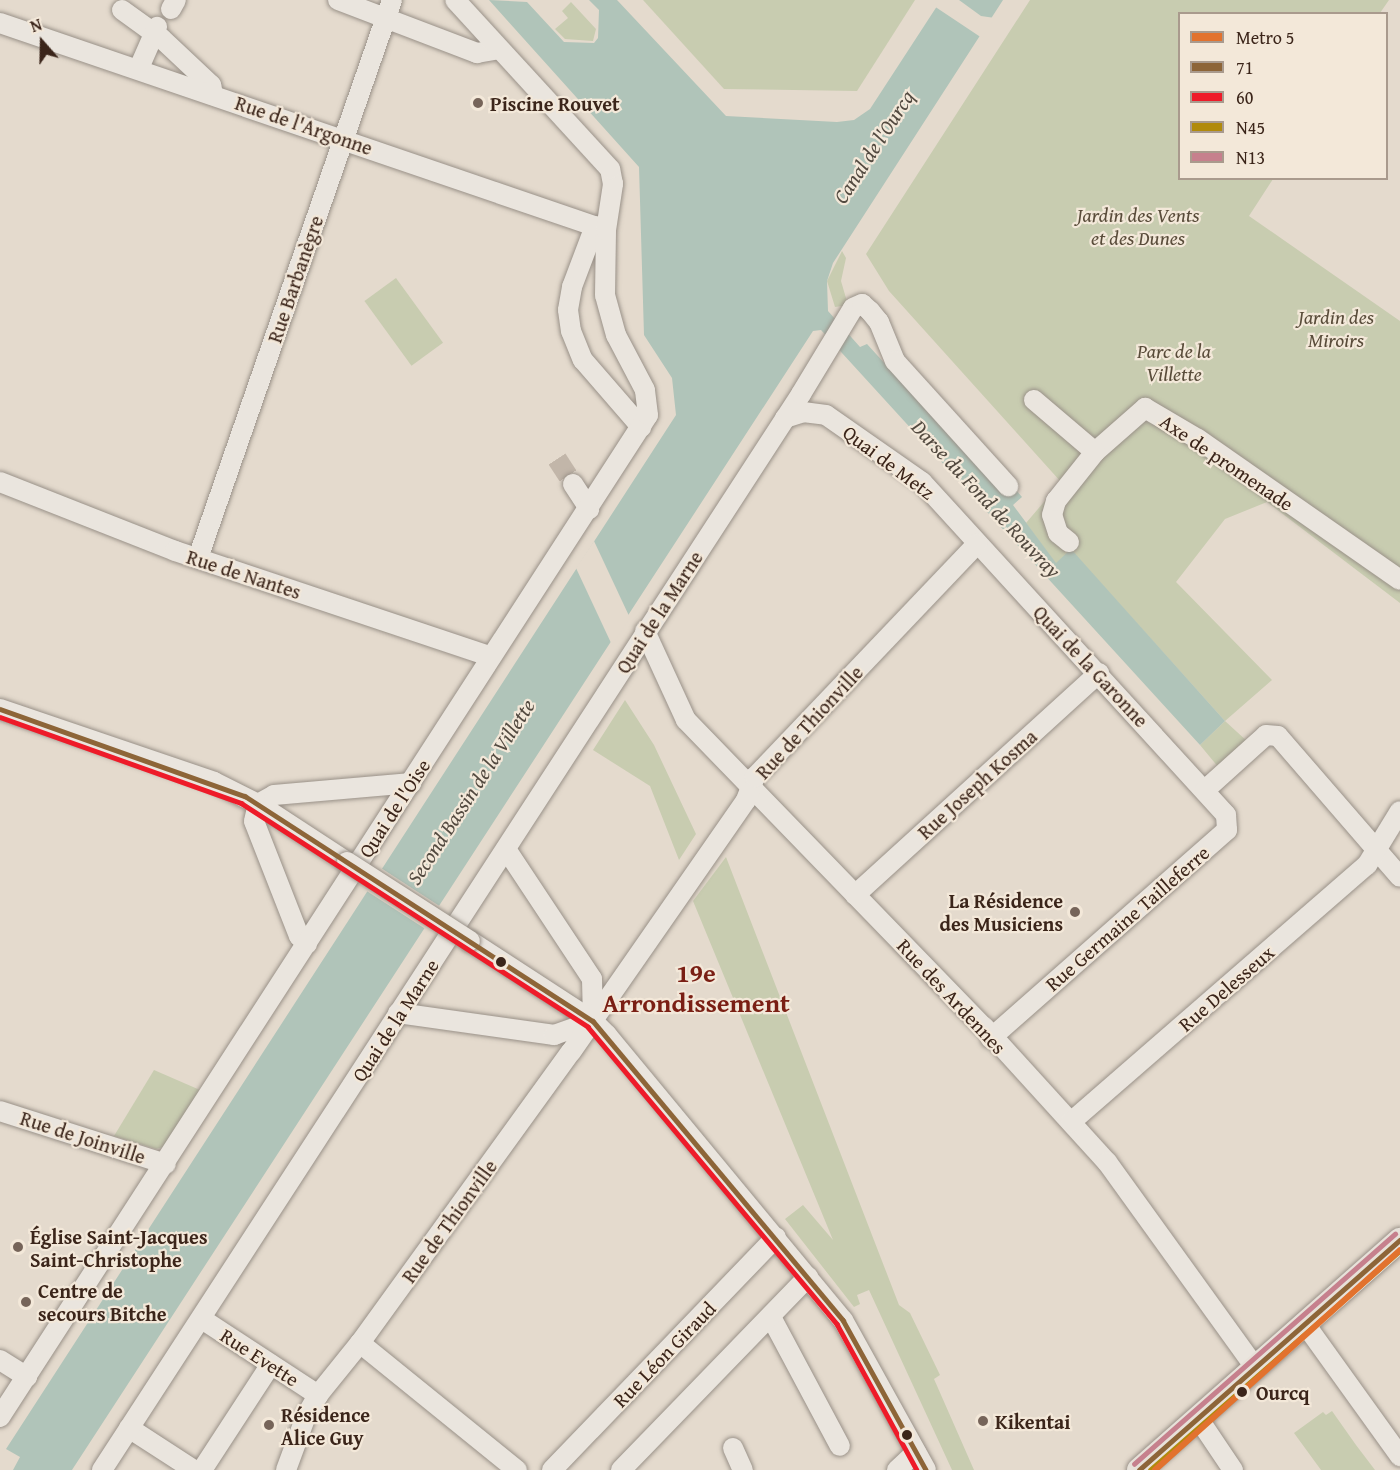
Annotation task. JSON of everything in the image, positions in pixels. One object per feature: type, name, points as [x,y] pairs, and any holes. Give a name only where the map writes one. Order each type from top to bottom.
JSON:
[{"type":"main road","points":[[1139,1470],[1400,1240]]},
{"type":"street","points":[[338,0],[389,9],[477,53],[499,49]]},
{"type":"street","points":[[455,0],[499,49]]},
{"type":"street","name":"Rue Barbanègre","points":[[198,558],[389,9]]},
{"type":"street","points":[[122,10],[155,29],[212,85],[213,94]]},
{"type":"street","name":"Rue de l'Argonne","points":[[0,23],[345,138],[600,228]]},
{"type":"street","points":[[139,68],[155,29]]},
{"type":"street","name":"Quai de l'Oise","points":[[0,1417],[589,509],[641,427],[650,406],[616,335],[605,295],[600,228],[614,184],[610,169],[499,49]]},
{"type":"street","points":[[600,228],[572,287],[568,310],[571,334],[583,360],[641,427]]},
{"type":"street","name":"Quai de la Marne","points":[[102,1470],[801,394],[829,343],[853,308],[862,303],[870,311],[879,322],[895,362],[1008,486]]},
{"type":"street","name":"Quai de Metz","points":[[801,394],[818,411],[922,482],[977,544]]},
{"type":"street","points":[[1034,400],[1095,452],[1056,501],[1052,515],[1058,533],[1069,542]]},
{"type":"street","name":"Axe de promenade","points":[[1095,452],[1145,408],[1198,439],[1400,580]]},
{"type":"street","points":[[785,418],[818,411]]},
{"type":"street","name":"Rue de Nantes","points":[[0,482],[198,558],[492,657]]},
{"type":"street","points":[[573,484],[589,509]]},
{"type":"street","name":"Quai de la Garonne","points":[[977,544],[1205,790]]},
{"type":"street","name":"Rue de Thionville","points":[[286,1470],[306,1416],[318,1395],[360,1343],[593,1021],[746,800],[754,777],[977,544]]},
{"type":"street","name":"Rue des Ardennes","points":[[645,631],[686,720],[1107,1161],[1256,1367]]},
{"type":"street","name":"Rue Joseph Kosma","points":[[855,895],[1099,674]]},
{"type":"street","points":[[0,709],[214,782],[258,804],[593,1021],[776,1237],[843,1320],[926,1470]]},
{"type":"street","points":[[1205,790],[1272,734],[1278,736],[1400,877]]},
{"type":"street","points":[[307,944],[299,936],[254,821],[258,804],[274,795],[411,783]]},
{"type":"street","name":"Rue Germaine Tailleferre","points":[[991,1038],[1227,830],[1222,808],[1205,790]]},
{"type":"street","name":"Rue Delesseux","points":[[1071,1122],[1367,865],[1378,851],[1400,811]]},
{"type":"street","points":[[506,849],[592,979],[593,1021]]},
{"type":"street","points":[[592,979],[623,977]]},
{"type":"street","points":[[398,1013],[554,1035],[593,1021]]},
{"type":"street","name":"Rue de Joinville","points":[[0,1111],[166,1164]]},
{"type":"street","name":"Rue Léon Giraud","points":[[552,1470],[776,1237]]},
{"type":"street","points":[[621,1470],[808,1277]]},
{"type":"street","points":[[771,1317],[840,1446]]},
{"type":"street","name":"Rue Evette","points":[[202,1319],[318,1395]]},
{"type":"street","points":[[1305,1324],[1400,1456]]},
{"type":"street","points":[[360,1343],[517,1470]]},
{"type":"street","points":[[0,1360],[27,1377]]},
{"type":"street","points":[[202,1470],[272,1364]]},
{"type":"street","points":[[1198,1419],[1233,1470]]},
{"type":"street","points":[[129,1428],[194,1470]]},
{"type":"street","points":[[733,1448],[742,1470]]},
{"type":"street","points":[[897,1470],[916,1452]]},
{"type":"green space","points":[[643,0],[915,0],[857,91],[724,89]]},
{"type":"green space","name":"Parc de la Villette","points":[[1030,0],[1389,0],[1381,12],[1178,12],[1178,180],[1272,180],[1249,216],[1400,321],[1400,603],[1267,502],[1225,519],[1176,582],[1272,680],[1225,721],[1071,550],[1056,564],[1026,523],[1061,482],[889,291],[866,254]]},
{"type":"green space","points":[[571,2],[596,29],[593,41],[565,39],[555,29],[568,18],[562,11]]},
{"type":"green space","points":[[842,251],[846,258],[841,281],[848,305],[835,307],[827,281]]},
{"type":"green space","points":[[396,278],[443,343],[411,366],[364,301]]},
{"type":"green space","points":[[625,700],[654,745],[696,834],[679,860],[650,786],[593,750]]},
{"type":"green space","points":[[1225,721],[1248,742],[1219,768],[1200,745]]},
{"type":"green space","points":[[726,857],[899,1305],[910,1313],[940,1375],[934,1379],[974,1470],[952,1470],[869,1290],[857,1295],[860,1304],[854,1307],[785,1219],[803,1205],[833,1240],[693,901]]},
{"type":"green space","points":[[154,1070],[200,1090],[163,1147],[156,1149],[114,1136]]},
{"type":"green space","points":[[1332,1411],[1375,1470],[1321,1470],[1294,1433],[1323,1412],[1326,1415]]},
{"type":"water","points":[[489,0],[527,2],[564,42],[594,43],[598,38],[599,10],[589,0],[617,0],[726,116],[837,122],[854,120],[870,109],[941,0],[1003,0],[833,263],[827,281],[828,311],[860,347],[867,344],[897,377],[1016,490],[1022,497],[1013,505],[1056,563],[1071,549],[1225,721],[1200,745],[821,330],[813,331],[72,1470],[13,1470],[20,1457],[6,1449],[676,415],[672,378],[644,335],[639,167]]},
{"type":"pier","points":[[938,0],[959,0],[981,16],[995,18],[982,38],[934,6]]},
{"type":"pier","points":[[594,541],[630,618],[612,645],[576,568]]},
{"type":"pier","points":[[381,868],[441,907],[427,930],[366,891]]},
{"type":"tunnel","points":[[557,459],[573,484]]},
{"type":"metro line","name":"5","points":[[1155,1470],[1400,1250]]},
{"type":"transit line","name":"71","points":[[0,709],[245,796],[593,1021],[843,1320],[926,1470]]},
{"type":"transit line","name":"60","points":[[0,717],[241,803],[588,1027],[837,1324],[917,1470]]},
{"type":"transit line","name":"N13","points":[[1134,1464],[1395,1234]]},
{"type":"transit line","name":"71","points":[[1139,1470],[1400,1240]]},
{"type":"transit line","name":"N45","points":[[1150,1470],[1400,1250]]},
{"type":"place","name":"Piscine Rouvet","points":[[478,103]]},
{"type":"place","name":"La Résidence des Musiciens","points":[[1075,912]]},
{"type":"place","name":"Église Saint-Jacques Saint-Christophe","points":[[18,1247]]},
{"type":"place","name":"Centre de secours Bitche","points":[[26,1302]]},
{"type":"place","name":"Ourcq","points":[[1242,1392]]},
{"type":"place","name":"Kikentai","points":[[983,1421]]},
{"type":"place","name":"Résidence Alice Guy","points":[[269,1425]]},
{"type":"district","name":"19e Arrondissement","points":[[696,988]]},
{"type":"water label","name":"Canal de l'Ourcq","points":[[874,147]]},
{"type":"water label","name":"Darse du Fond de Rouvray","points":[[986,499]]},
{"type":"water label","name":"Second Bassin de la Villette","points":[[471,792]]},
{"type":"park label","name":"Jardin des Vents et des Dunes","points":[[1138,226]]},
{"type":"park label","name":"Jardin des Miroirs","points":[[1336,328]]}]
